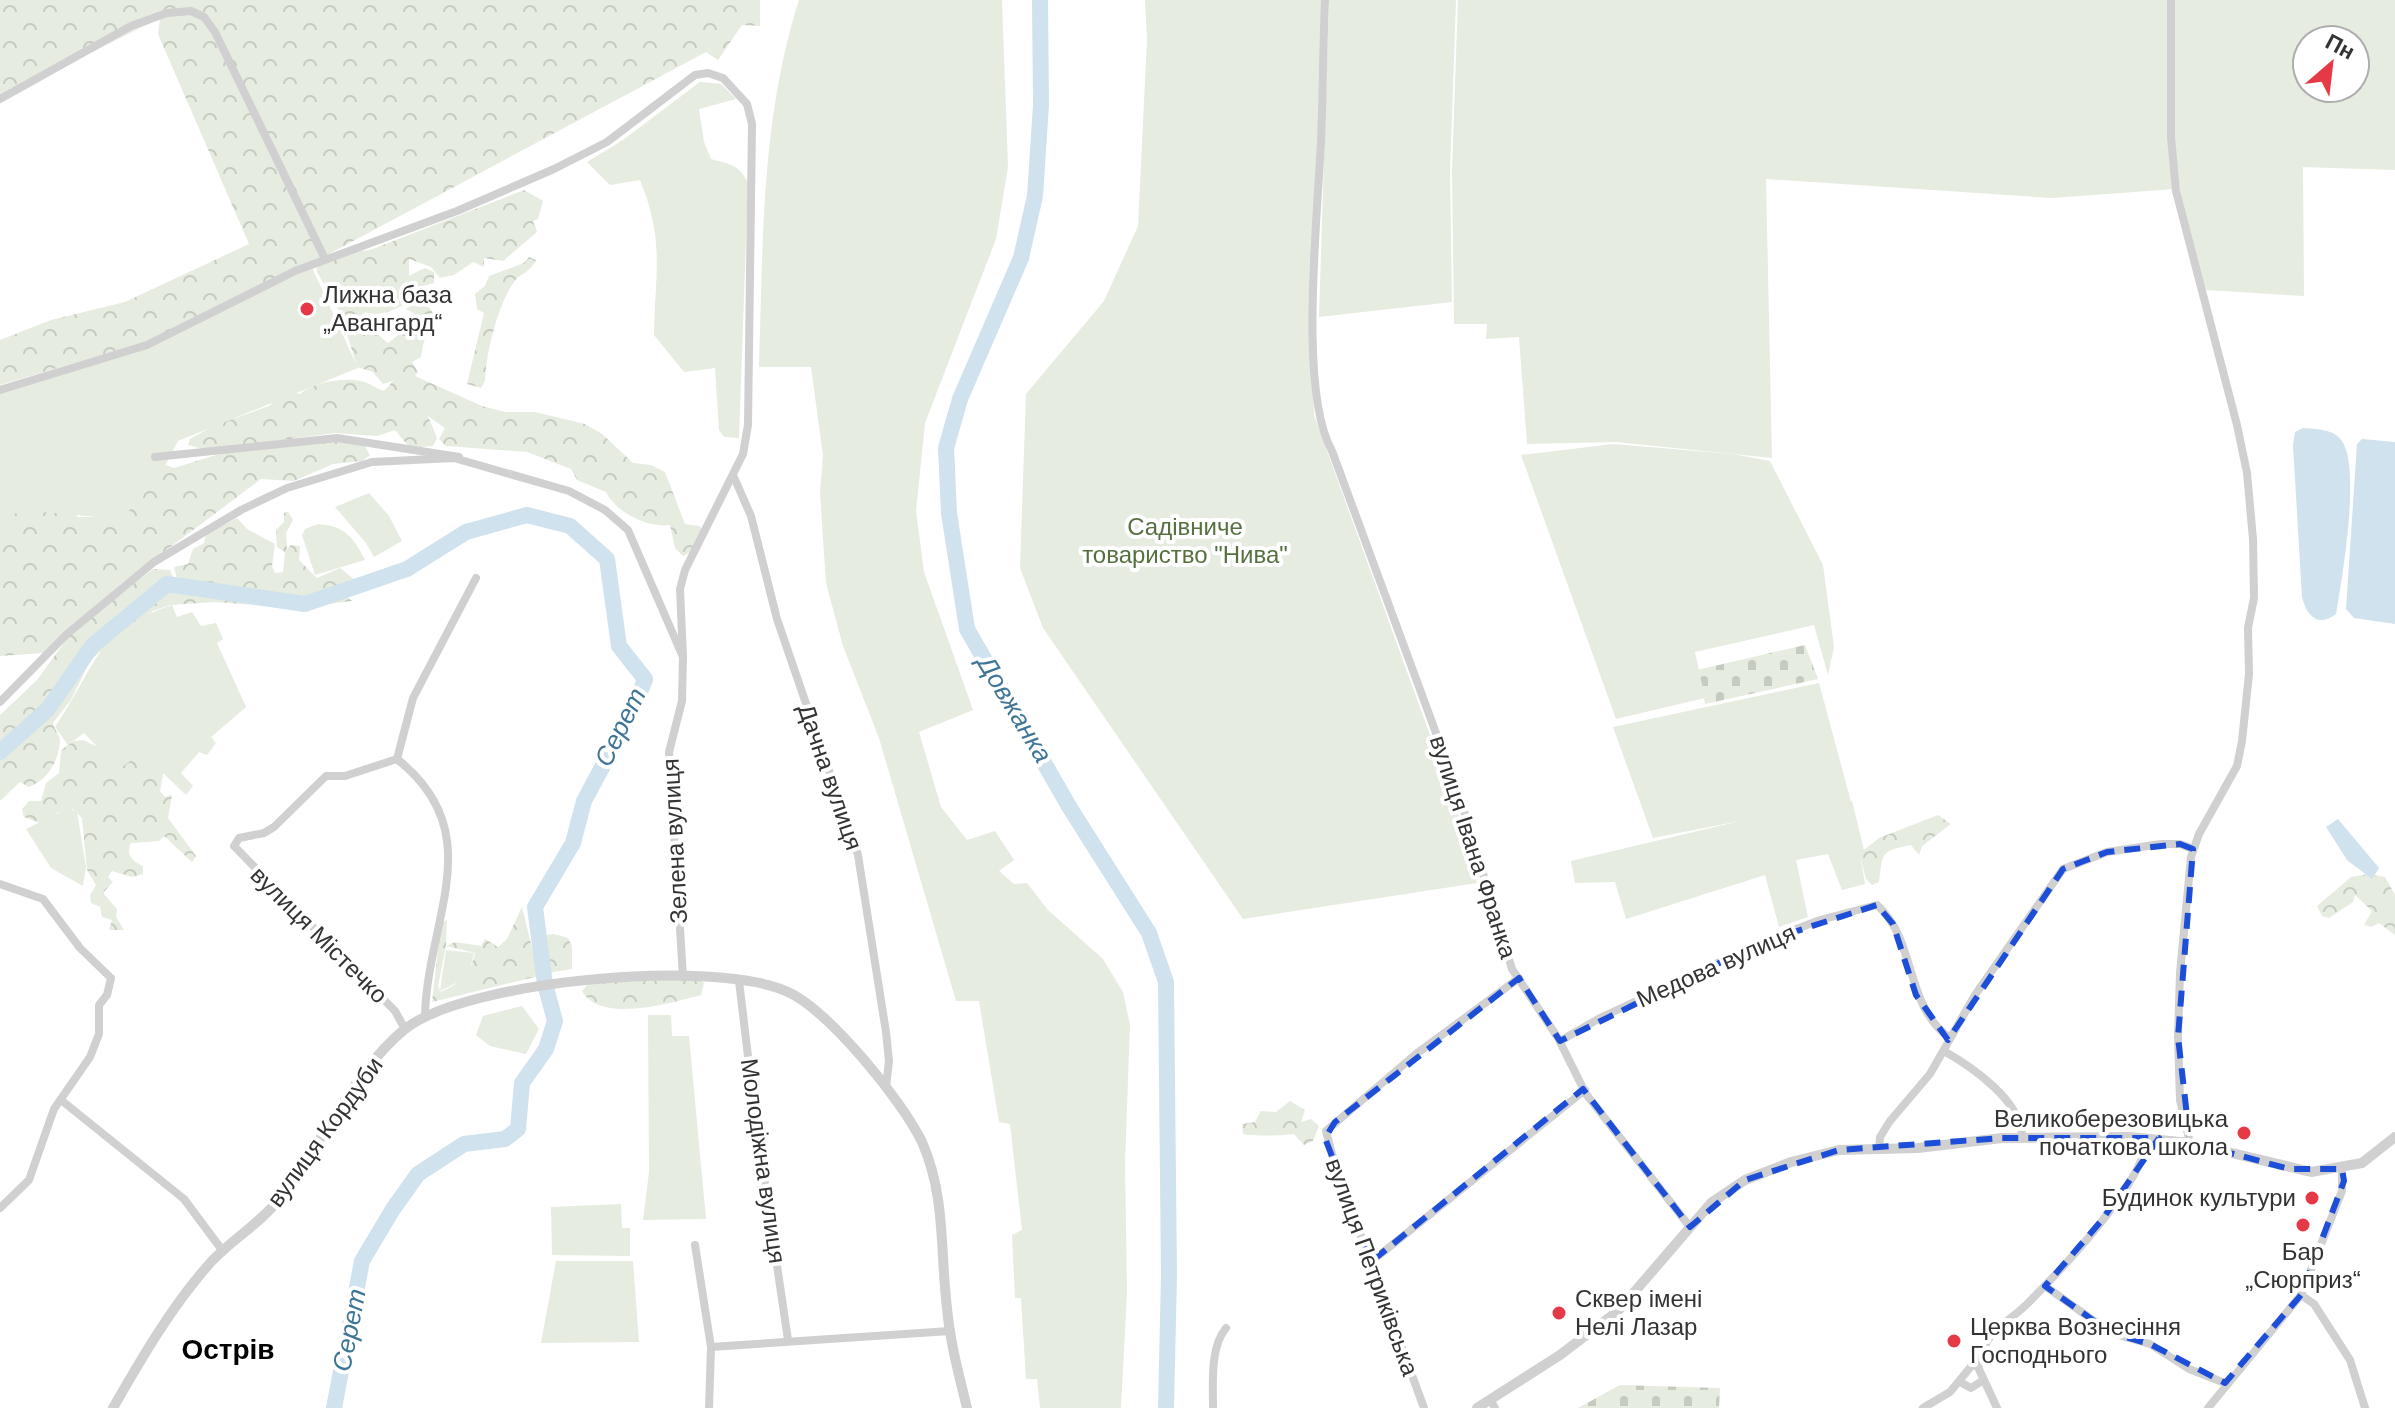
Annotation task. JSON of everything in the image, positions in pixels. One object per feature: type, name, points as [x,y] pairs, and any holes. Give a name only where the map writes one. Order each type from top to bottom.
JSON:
[{"type":"street","name":"вулиця Івана Франка","points":[[1325,0],[1314,279],[1317,407],[1322,433],[1343,479],[1460,798],[1497,924],[1519,978],[1560,1041],[1585,1090],[1690,1227]]},
{"type":"street","points":[[2171,0],[2171,137],[2176,191],[2247,473],[2254,598],[2248,628],[2249,674],[2237,766],[2193,849],[2181,960],[2178,1037],[2180,1100],[2190,1143]]},
{"type":"street","points":[[0,99],[131,26],[177,10],[204,17],[222,45],[325,259]]},
{"type":"street","points":[[0,390],[147,345],[325,259],[457,211],[580,156],[639,120],[695,75],[708,73],[723,78],[747,104],[752,124],[748,425],[743,454],[685,570],[680,589],[683,657]]},
{"type":"street","points":[[155,457],[192,456],[337,438],[448,453],[468,461]]},
{"type":"street","name":"Зелена вулиця","points":[[0,702],[67,634],[154,562],[241,510],[287,488],[364,464],[454,458],[569,491],[620,521],[635,540],[683,657],[682,701],[669,752],[683,977]]},
{"type":"street","name":"Дачна вулиця","points":[[733,475],[751,516],[777,619],[858,855],[886,1032],[889,1061],[886,1088]]},
{"type":"street","points":[[425,1016],[425,995],[446,882],[447,828],[429,789],[397,759],[413,698],[476,578]]},
{"type":"street","name":"вулиця Містечко","points":[[397,759],[375,763],[345,776],[326,776],[274,827],[235,842],[241,856],[377,992],[395,1011],[405,1029]]},
{"type":"street","points":[[1879,1149],[1880,1137],[1890,1121],[1930,1074],[1950,1038],[2063,869],[2107,852],[2161,844],[2180,844],[2193,849]]},
{"type":"street","points":[[0,884],[43,899],[80,948],[111,978],[107,995],[99,1005],[99,1034],[83,1071],[47,1125],[29,1180],[0,1208]]},
{"type":"street","name":"Медова вулиця","points":[[1560,1041],[1600,1018],[1760,943],[1820,920],[1877,905],[1893,924],[1916,995],[1950,1038]]},
{"type":"street","name":"вулиця Кордуби","points":[[113,1408],[193,1285],[222,1250],[278,1200],[368,1071],[405,1029],[425,1016],[461,1003],[522,990],[578,980],[683,977],[739,981],[784,990],[803,1000],[824,1018],[886,1088],[921,1140],[936,1183],[950,1331],[967,1408]]},
{"type":"street","name":"вулиця Петриківська","points":[[1424,1408],[1335,1165],[1326,1131],[1416,1054],[1519,978]]},
{"type":"street","name":"Молодіжна вулиця","points":[[739,981],[788,1340]]},
{"type":"street","points":[[1944,1051],[1969,1067],[1998,1093],[2019,1119],[2022,1137]]},
{"type":"street","points":[[1372,1261],[1585,1090]]},
{"type":"street","points":[[61,1100],[184,1199],[222,1250]]},
{"type":"street","points":[[1477,1408],[1493,1404],[1618,1311],[1711,1203],[1745,1180],[1816,1155],[2022,1137],[2147,1138],[2190,1143],[2289,1169],[2342,1169],[2378,1154],[2395,1137]]},
{"type":"street","points":[[1978,1367],[1984,1357],[1986,1343],[2045,1286],[2102,1220],[2145,1159],[2147,1138]]},
{"type":"street","points":[[2208,1408],[2225,1383],[2301,1295],[2342,1191],[2342,1169]]},
{"type":"street","points":[[695,1245],[711,1347],[709,1408]]},
{"type":"street","points":[[2045,1286],[2111,1333],[2150,1344],[2189,1369],[2225,1383]]},
{"type":"street","points":[[2301,1295],[2314,1304],[2350,1360],[2365,1408]]},
{"type":"street","points":[[1213,1408],[1216,1349],[1218,1337],[1226,1328]]},
{"type":"street","points":[[711,1347],[788,1340],[877,1339],[950,1331]]},
{"type":"street","points":[[1923,1408],[1950,1392],[1973,1364],[1978,1367],[1997,1408]]},
{"type":"street","points":[[1960,1382],[1971,1388],[1982,1381]]},
{"type":"highlighted area","points":[[2180,844],[2193,849],[2178,1037],[2190,1142],[2289,1169],[2342,1169],[2344,1181],[2301,1295],[2225,1383],[2150,1344],[2111,1333],[2045,1286],[2102,1220],[2159,1138],[2002,1138],[1839,1150],[1745,1180],[1690,1227],[1583,1089],[1372,1261],[1325,1138],[1335,1122],[1519,978],[1560,1041],[1760,943],[1877,905],[1893,924],[1916,995],[1948,1040],[2063,869],[2107,852]]},
{"type":"green space","points":[[0,0],[760,0],[760,26],[742,25],[718,60],[706,52],[329,254],[370,250],[524,190],[543,201],[538,219],[533,221],[537,232],[503,261],[484,258],[484,267],[473,262],[454,275],[440,278],[431,267],[409,259],[409,276],[425,268],[434,272],[434,283],[407,290],[408,303],[397,308],[382,313],[365,312],[358,320],[346,323],[317,272],[316,262],[158,338],[0,385],[0,340],[51,320],[125,302],[249,244],[158,34],[160,18],[0,98]]},
{"type":"green space","points":[[799,0],[1002,0],[1008,167],[996,239],[925,423],[916,511],[924,572],[973,710],[919,732],[941,807],[967,840],[995,831],[1014,860],[999,871],[1014,884],[1027,883],[1048,910],[1103,959],[1123,992],[1130,1025],[1125,1163],[1127,1292],[1121,1408],[1040,1408],[1037,1379],[1026,1379],[1021,1298],[1015,1298],[1012,1235],[1022,1230],[1010,1124],[999,1122],[979,1001],[956,1001],[879,738],[843,646],[826,583],[820,493],[823,456],[811,367],[759,367],[763,228],[771,136],[777,90]]},
{"type":"green space","name":"Садівниче товариство \"Нива\"","points":[[1145,0],[1322,0],[1312,364],[1314,415],[1463,826],[1477,883],[1243,919],[1043,628],[1020,568],[1026,394],[1104,301],[1138,226],[1147,40]]},
{"type":"green space","points":[[1329,0],[1456,0],[1450,170],[1452,302],[1319,317]]},
{"type":"green space","points":[[1458,0],[2167,0],[2175,189],[2052,198],[1766,179],[1772,458],[1616,442],[1527,444],[1519,337],[1486,339],[1487,324],[1454,324],[1452,170]]},
{"type":"green space","points":[[2175,0],[2395,0],[2395,170],[2303,167],[2304,296],[2206,290],[2182,207],[2175,148]]},
{"type":"green space","points":[[700,82],[721,84],[736,99],[699,109],[704,142],[711,159],[737,168],[748,183],[739,438],[724,437],[719,430],[715,368],[684,372],[654,335],[656,240],[640,180],[610,185],[587,162],[623,140]]},
{"type":"green space","points":[[529,257],[536,260],[514,282],[498,316],[490,343],[485,381],[481,388],[467,384],[484,313],[477,309],[475,294],[485,286],[489,276],[524,263]]},
{"type":"green space","points":[[309,261],[358,368],[178,441],[162,472],[122,519],[20,510],[0,525],[0,388],[197,324]]},
{"type":"green space","points":[[421,298],[435,315],[421,357],[412,362],[418,372],[415,376],[482,406],[505,412],[535,412],[585,424],[602,434],[633,463],[651,465],[665,472],[685,524],[700,526],[702,533],[695,550],[683,556],[675,548],[670,525],[634,518],[617,506],[606,492],[577,480],[571,469],[527,452],[446,446],[439,439],[445,428],[428,416],[437,438],[433,446],[410,448],[395,430],[377,436],[335,433],[206,450],[188,445],[190,439],[213,426],[269,406],[287,391],[300,394],[320,384],[354,380],[384,391],[393,381],[383,384],[373,372],[357,367],[347,334],[356,323],[362,324],[388,343],[410,326],[420,329],[414,313],[406,309]]},
{"type":"green space","points":[[330,439],[364,445],[370,455],[362,461],[333,464],[294,481],[261,479],[121,584],[44,653],[0,656],[0,521],[16,508],[66,502],[78,517],[103,515],[126,508],[151,483],[155,471],[143,456],[174,468],[245,446]]},
{"type":"green space","points":[[1613,444],[1733,454],[1770,461],[1823,565],[1834,647],[1828,675],[1814,625],[1695,652],[1705,698],[1616,719],[1521,455]]},
{"type":"green space","points":[[369,493],[389,516],[402,541],[374,557],[335,507]]},
{"type":"green space","points":[[288,512],[293,520],[286,533],[287,549],[291,545],[300,546],[299,560],[317,578],[340,568],[355,580],[354,584],[336,594],[311,599],[177,579],[174,567],[188,564],[193,549],[204,543],[206,534],[237,518],[247,529],[275,544],[272,566],[275,573],[283,572],[285,552],[277,547],[276,530],[284,522],[284,513]]},
{"type":"green space","points":[[318,524],[342,530],[365,560],[315,575],[302,535],[305,529]]},
{"type":"green space","points":[[153,569],[170,570],[173,577],[157,584],[148,598],[86,642],[24,731],[0,746],[0,715],[37,680],[74,629]]},
{"type":"green space","points":[[203,588],[307,602],[344,594],[352,601],[295,608],[215,602],[170,605],[153,611],[91,659],[71,700],[53,723],[60,739],[59,748],[47,774],[29,787],[20,782],[0,801],[0,755],[58,699],[57,688],[95,642],[148,598],[163,591]]},
{"type":"green space","points":[[172,605],[177,617],[192,612],[201,626],[216,623],[223,639],[217,643],[246,707],[211,737],[216,743],[207,755],[199,752],[181,773],[193,786],[186,795],[142,753],[119,769],[84,733],[68,745],[55,727],[99,654],[111,640],[146,615]]},
{"type":"green space","points":[[1805,645],[1818,679],[1705,704],[1697,670]]},
{"type":"green space","points":[[1819,683],[1850,798],[1865,884],[1842,890],[1828,854],[1796,860],[1808,917],[1779,927],[1765,875],[1626,919],[1615,882],[1575,883],[1571,861],[1740,821],[1653,838],[1613,727]]},
{"type":"green space","points":[[83,740],[104,750],[148,754],[164,769],[160,791],[165,797],[172,795],[168,818],[196,856],[192,862],[164,836],[159,841],[131,843],[130,854],[143,866],[143,874],[132,877],[112,871],[108,877],[113,882],[103,893],[117,909],[116,917],[124,930],[109,930],[112,920],[102,917],[100,907],[91,903],[90,895],[96,885],[87,870],[82,818],[73,809],[58,812],[43,824],[24,817],[22,809],[29,801],[41,801],[46,783],[59,773],[61,750],[74,741]]},
{"type":"green space","points":[[1852,801],[1864,850],[1879,838],[1938,815],[1951,824],[1922,846],[1919,855],[1911,845],[1893,849],[1884,855],[1879,882],[1872,885],[1866,879],[1846,803]]},
{"type":"green space","points":[[68,808],[77,812],[86,867],[83,886],[51,868],[26,829]]},
{"type":"green space","points":[[2369,874],[2385,877],[2395,895],[2395,935],[2379,923],[2371,927],[2364,925],[2372,911],[2355,895],[2353,902],[2329,918],[2322,916],[2317,906],[2351,877]]},
{"type":"green space","points":[[522,907],[539,976],[432,1002],[441,923],[447,920],[446,946],[455,942],[481,946],[485,939],[498,947],[507,939]],"holes":[[[446,946],[475,953],[464,977],[441,992],[438,986]]]},
{"type":"green space","points":[[545,935],[568,938],[572,946],[572,969],[547,973],[543,956]]},
{"type":"green space","points":[[446,950],[474,953],[468,977],[440,991]]},
{"type":"green space","points":[[695,975],[704,983],[701,995],[655,1006],[604,1007],[591,1001],[582,991],[589,983]]},
{"type":"green space","points":[[522,1006],[539,1029],[526,1054],[490,1046],[476,1035],[483,1016]]},
{"type":"green space","points":[[648,1015],[671,1015],[672,1036],[689,1036],[706,1219],[643,1220],[649,1172]]},
{"type":"green space","points":[[1290,1101],[1305,1110],[1301,1122],[1311,1119],[1319,1126],[1313,1141],[1304,1145],[1294,1134],[1243,1134],[1242,1124],[1255,1122],[1261,1111],[1276,1112]]},
{"type":"green space","points":[[621,1204],[622,1228],[630,1228],[630,1256],[552,1255],[551,1207]]},
{"type":"green space","points":[[556,1261],[633,1261],[639,1342],[541,1343]]},
{"type":"green space","points":[[1620,1385],[1720,1388],[1719,1408],[1578,1408]]},
{"type":"water","points":[[2303,428],[2325,430],[2339,437],[2347,455],[2350,475],[2348,525],[2336,614],[2323,620],[2310,614],[2302,597],[2293,445],[2295,432]]},
{"type":"water","points":[[2362,439],[2395,442],[2395,624],[2354,618],[2346,609],[2357,444]]},
{"type":"water","points":[[2338,819],[2379,868],[2372,879],[2347,860],[2326,827]]},
{"type":"waterway","name":"Довжанка","points":[[1040,0],[1041,105],[1035,196],[1021,258],[960,399],[946,448],[949,513],[967,629],[1070,808],[1149,933],[1166,982],[1169,1275],[1166,1408]]},
{"type":"waterway","name":"Серет","points":[[0,752],[48,709],[92,646],[167,584],[305,604],[407,569],[466,532],[527,515],[570,526],[607,559],[619,646],[645,679],[635,706],[584,801],[573,843],[535,907],[545,984],[555,1021],[546,1049],[522,1083],[518,1129],[505,1139],[464,1144],[418,1174],[362,1261],[334,1408]]},
{"type":"place","name":"Лижна база „Авангард“","points":[[307,309]]},
{"type":"place","name":"Великоберезовицька початкова школа","points":[[2244,1133]]},
{"type":"place","name":"Будинок культури","points":[[2312,1198]]},
{"type":"place","name":"Бар „Сюрприз“","points":[[2303,1225]]},
{"type":"place","name":"Сквер імені Нелі Лазар","points":[[1559,1313]]},
{"type":"place","name":"Церква Вознесіння Господнього","points":[[1954,1341]]},
{"type":"district","name":"Острів","points":[[228,1349]]}]
